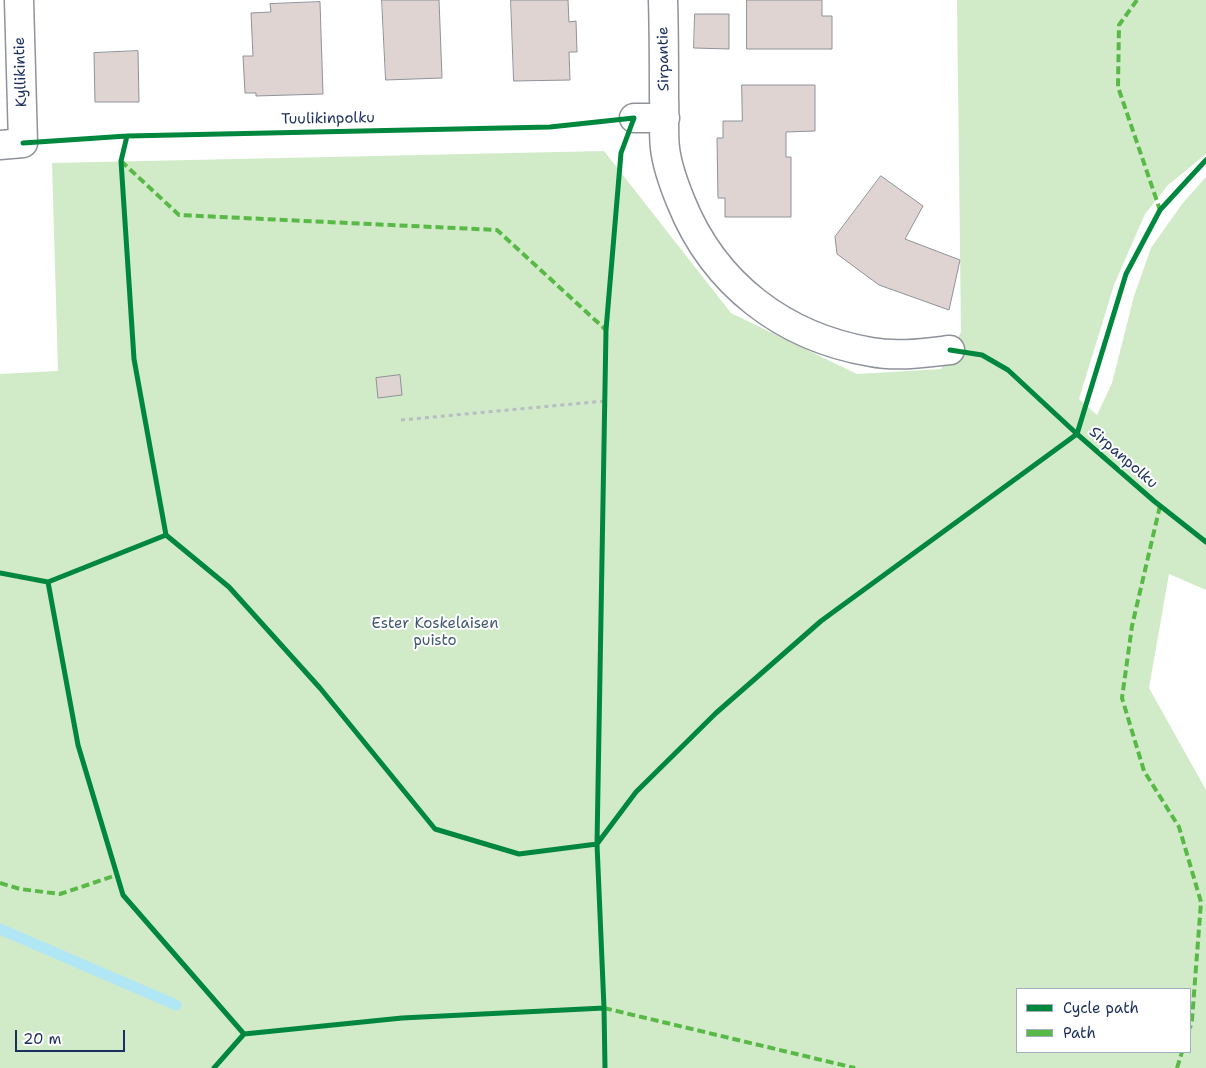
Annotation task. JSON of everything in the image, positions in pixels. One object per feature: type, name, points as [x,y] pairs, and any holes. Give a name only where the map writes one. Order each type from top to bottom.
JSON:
[{"type":"street","name":"Kyllikintie","points":[[11,144],[19,0]]},
{"type":"street","name":"Sirpantie","points":[[663,0],[665,148],[674,186],[689,222],[709,255],[734,285],[765,310],[798,330],[834,344],[872,352],[911,354],[950,350]]},
{"type":"street","points":[[634,118],[665,118]]},
{"type":"path","points":[[605,411],[606,392]]},
{"type":"path","points":[[401,420],[606,401]]},
{"type":"green space","name":"Ester Koskelaisen puisto","points":[[957,0],[1206,0],[1206,154],[1168,185],[1145,214],[1114,285],[1079,399],[1097,415],[1112,383],[1134,296],[1151,248],[1182,204],[1206,177],[1206,590],[1169,574],[1149,688],[1206,790],[1206,1068],[0,1068],[0,374],[58,371],[52,163],[604,151],[731,313],[857,374],[941,369],[961,332]]},
{"type":"building","points":[[382,0],[439,0],[442,78],[386,80]]},
{"type":"building","points":[[511,0],[568,0],[569,22],[576,21],[577,52],[569,52],[570,80],[514,81]]},
{"type":"building","points":[[747,0],[822,0],[822,16],[832,16],[832,49],[747,49]]},
{"type":"building","points":[[320,2],[323,94],[256,96],[256,93],[245,93],[243,56],[253,56],[251,13],[271,12],[270,4]]},
{"type":"building","points":[[695,14],[729,14],[729,49],[694,48]]},
{"type":"building","points":[[138,51],[139,102],[95,102],[94,53]]},
{"type":"building","points":[[742,85],[815,85],[815,131],[786,132],[786,157],[791,157],[791,217],[725,217],[725,198],[718,198],[717,138],[723,138],[723,121],[742,121]]},
{"type":"building","points":[[881,176],[923,206],[905,239],[960,260],[949,310],[879,285],[837,254],[835,237]]},
{"type":"building","points":[[400,375],[402,395],[378,398],[376,378]]},
{"type":"waterway","points":[[0,929],[176,1005]]},
{"type":"marked path","points":[[1137,0],[1119,25],[1118,87],[1160,210]]},
{"type":"marked path","points":[[121,161],[179,215],[497,230],[606,330]]},
{"type":"marked path","points":[[1160,506],[1132,626],[1122,698],[1144,771],[1179,827],[1201,902],[1191,1024]]},
{"type":"marked path","points":[[0,883],[20,889],[60,894],[117,875]]},
{"type":"marked path","points":[[604,1008],[855,1068]]},
{"type":"marked path","points":[[1177,1068],[1182,1053]]},
{"type":"cycle path","name":"Tuulikinpolku","points":[[23,143],[127,136],[550,127],[634,118],[621,153],[606,330],[597,844],[605,1068]]},
{"type":"cycle path","points":[[0,573],[48,582],[166,535],[134,359],[121,161],[127,136]]},
{"type":"cycle path","name":"Sirpanpolku","points":[[166,535],[229,587],[320,688],[435,829],[519,854],[597,844],[636,792],[716,713],[821,621],[1077,434],[1126,274],[1160,210],[1206,160]]},
{"type":"cycle path","name":"Sirpanpolku","points":[[950,350],[982,355],[1008,370],[1077,434],[1154,501],[1206,542]]},
{"type":"cycle path","points":[[48,582],[78,745],[123,895],[244,1034],[214,1068]]},
{"type":"cycle path","points":[[244,1034],[402,1018],[604,1008]]}]
